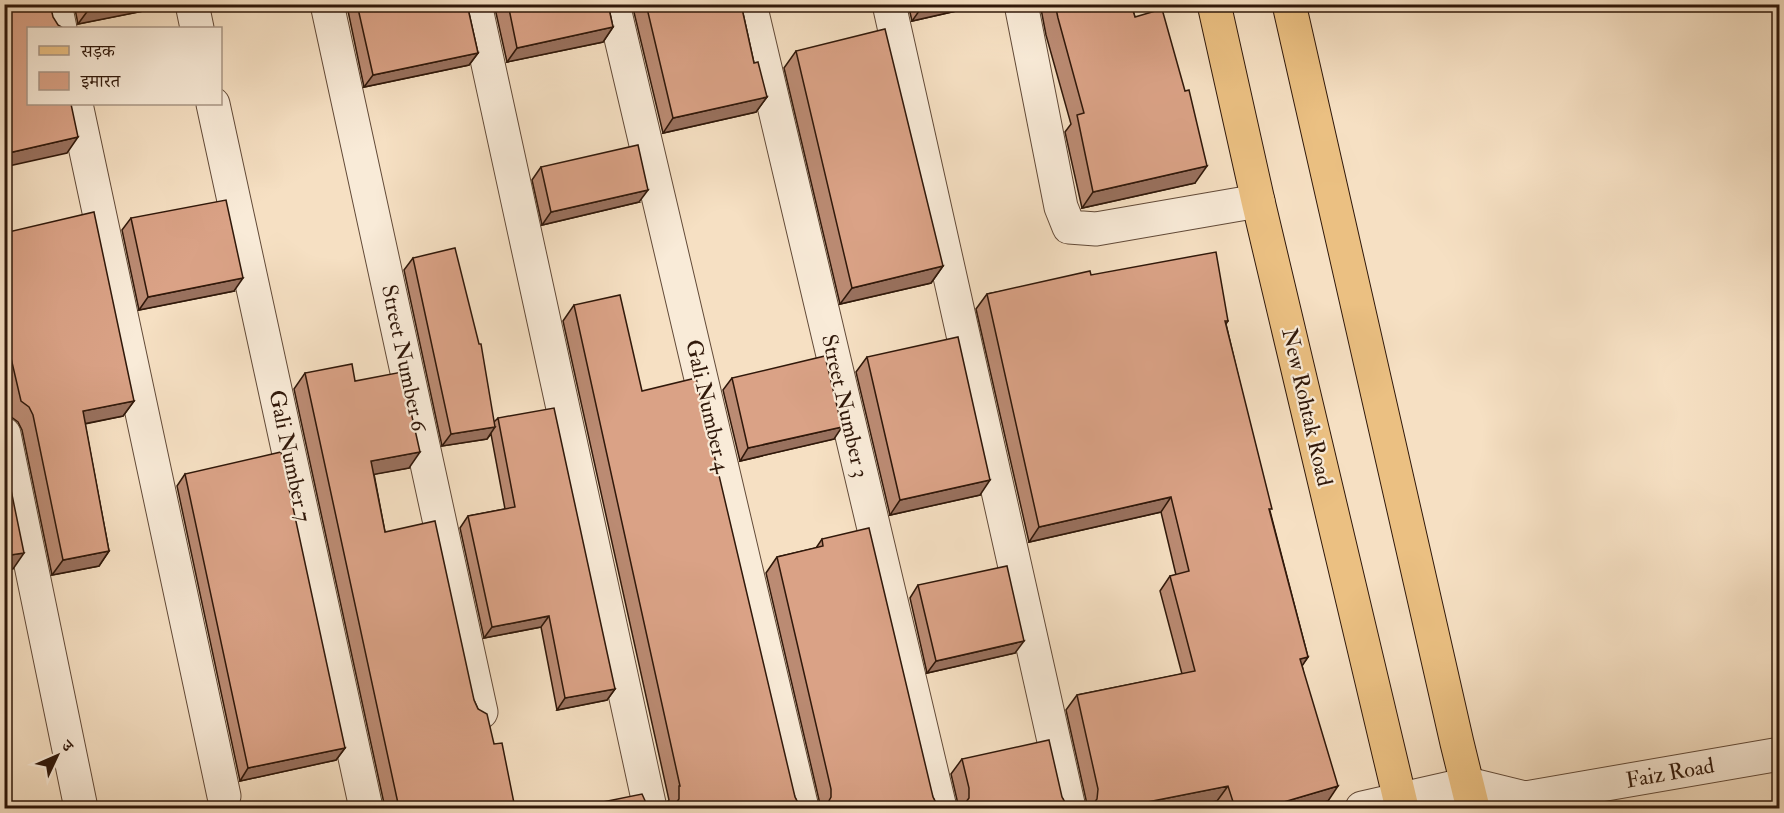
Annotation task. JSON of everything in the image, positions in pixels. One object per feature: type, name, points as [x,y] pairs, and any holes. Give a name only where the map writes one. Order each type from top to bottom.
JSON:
[{"type":"main road","name":"New Rohtak Road","points":[[1214,4],[1258,201],[1401,804]]},
{"type":"main road","points":[[1289,4],[1456,743],[1470,796]]},
{"type":"street","points":[[55,4],[60,27]]},
{"type":"street","points":[[192,4],[197,27]]},
{"type":"street","name":"Street Number 6","points":[[327,4],[481,712]]},
{"type":"street","points":[[475,4],[650,808]]},
{"type":"street","name":"Gali Number 4","points":[[613,4],[802,808]]},
{"type":"street","name":"Street Number 3","points":[[750,4],[940,808]]},
{"type":"street","points":[[889,4],[1069,808]]},
{"type":"street","points":[[1020,4],[1061,207],[1069,227],[1096,229],[1258,201]]},
{"type":"street","points":[[76,105],[224,796]]},
{"type":"street","name":"Gali Number 7","points":[[213,105],[366,808]]},
{"type":"street","points":[[4,434],[81,808]]},
{"type":"street","name":"Faiz Road","points":[[1362,808],[1470,796],[1520,803],[1779,754]]},
{"type":"building","points":[[4,4],[50,4],[53,17],[61,27],[27,27],[27,105],[71,105],[78,137],[4,154]]},
{"type":"building","points":[[89,4],[110,4],[89,9]]},
{"type":"building","points":[[357,4],[467,4],[478,53],[373,75]]},
{"type":"building","points":[[508,4],[608,4],[613,27],[517,48]]},
{"type":"building","points":[[646,4],[741,4],[754,63],[758,62],[767,97],[673,118]]},
{"type":"building","points":[[1055,4],[1131,4],[1135,17],[1162,9],[1185,91],[1189,90],[1207,166],[1093,192],[1077,115],[1084,113]]},
{"type":"building","points":[[885,29],[943,266],[852,288],[796,51]]},
{"type":"building","points":[[638,145],[648,190],[551,212],[541,167]]},
{"type":"building","points":[[226,200],[243,278],[148,297],[131,218]]},
{"type":"building","points":[[94,212],[134,401],[83,411],[109,551],[63,560],[33,415],[29,407],[21,401],[4,328],[4,233]]},
{"type":"building","points":[[455,248],[479,344],[481,344],[495,427],[451,434],[413,258]]},
{"type":"building","points":[[1216,252],[1228,321],[1225,321],[1272,509],[1269,509],[1308,657],[1300,659],[1338,786],[1263,808],[1235,808],[1228,786],[1117,808],[1094,808],[1091,807],[1097,799],[1098,789],[1077,695],[1195,671],[1170,576],[1189,571],[1171,497],[1039,527],[987,294],[1090,271],[1091,275]]},
{"type":"building","points":[[620,295],[642,391],[696,378],[795,797],[799,805],[805,808],[669,808],[673,807],[679,799],[680,786],[574,305]]},
{"type":"building","points":[[958,337],[990,480],[900,500],[867,357]]},
{"type":"building","points":[[825,356],[842,427],[748,448],[732,378]]},
{"type":"building","points":[[352,364],[355,381],[402,372],[420,452],[371,461],[385,532],[435,521],[474,700],[478,709],[487,714],[494,744],[502,743],[515,808],[399,808],[305,373]]},
{"type":"building","points":[[554,408],[615,689],[565,698],[549,616],[492,627],[468,516],[515,507],[498,418]]},
{"type":"building","points":[[281,452],[345,748],[248,768],[185,474]]},
{"type":"building","points":[[4,456],[24,553],[4,556]]},
{"type":"building","points":[[869,528],[933,797],[937,805],[942,808],[821,808],[826,806],[831,797],[831,789],[777,557],[823,546],[822,539]]},
{"type":"building","points":[[1007,566],[1024,641],[936,661],[918,585]]},
{"type":"building","points":[[1049,740],[1062,797],[1067,806],[1072,808],[959,808],[969,798],[962,759]]},
{"type":"building","points":[[642,794],[647,805],[652,808],[573,808]]}]
